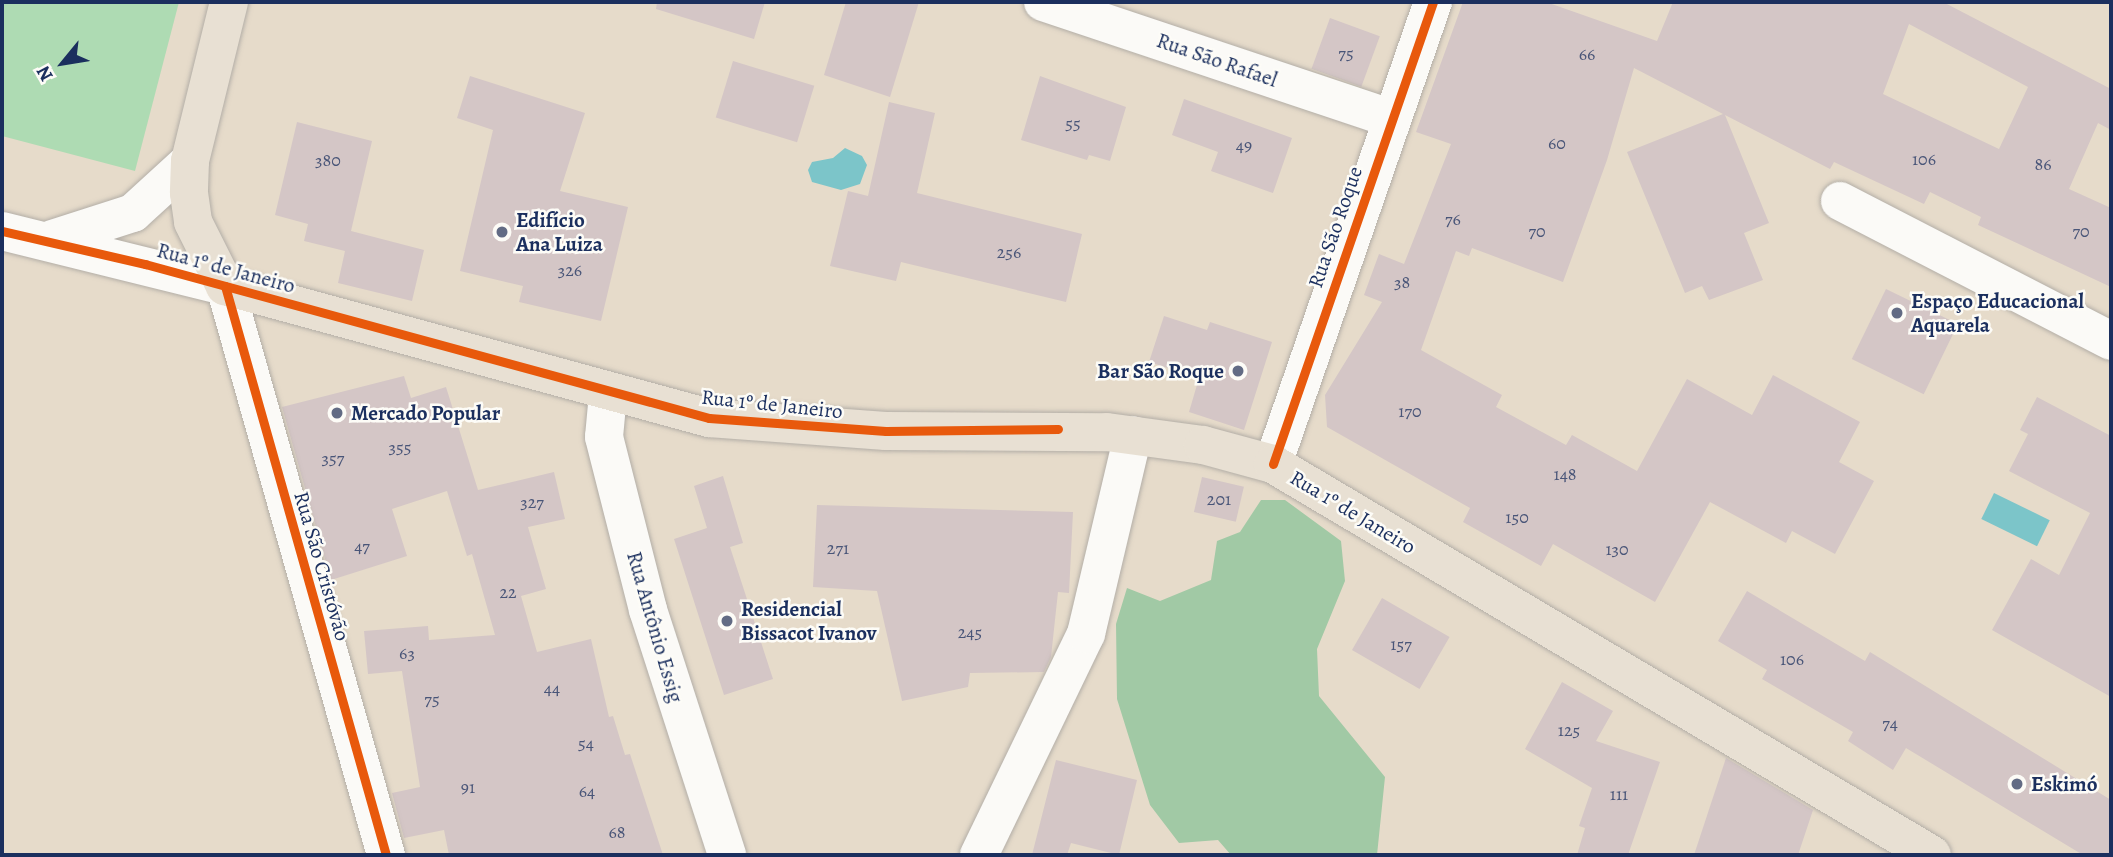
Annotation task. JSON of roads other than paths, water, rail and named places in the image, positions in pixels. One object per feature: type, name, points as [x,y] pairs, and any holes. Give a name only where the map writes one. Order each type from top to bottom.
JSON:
[{"type":"main road","points":[[225,286],[193,222],[190,161],[229,2]]},
{"type":"main road","name":"Rua 1º de Janeiro","points":[[225,286],[608,394],[709,418],[797,427],[1058,429],[1133,435],[1203,445],[1273,464],[1932,855]]},
{"type":"street","name":"Rua São Rafael","points":[[1043,2],[1392,119]]},
{"type":"street","name":"Rua São Roque","points":[[1273,464],[1433,2]]},
{"type":"street","name":"Rua 1º de Janeiro","points":[[50,240],[133,213],[190,161]]},
{"type":"street","points":[[1840,201],[2111,341]]},
{"type":"street","name":"Rua 1º de Janeiro","points":[[2,232],[50,240],[225,286]]},
{"type":"street","name":"Rua São Cristóvão","points":[[225,286],[386,855]]},
{"type":"street","name":"Rua Antônio Essig","points":[[608,394],[604,437],[648,610],[727,855]]},
{"type":"street","points":[[979,855],[1086,634],[1133,435]]},
{"type":"water","points":[[845,148],[862,156],[867,165],[860,184],[841,190],[812,182],[808,170],[812,162],[833,158]]},
{"type":"water","points":[[1994,493],[2050,520],[2037,546],[1981,519]]},
{"type":"place","name":"Edifício Ana Luiza","points":[[502,232]]},
{"type":"place","name":"Espaço Educacional Aquarela","points":[[1897,313]]},
{"type":"place","name":"Bar São Roque","points":[[1238,371]]},
{"type":"place","name":"Mercado Popular","points":[[337,413]]},
{"type":"place","name":"Residencial Bissacot Ivanov","points":[[727,621]]},
{"type":"place","name":"Eskimó","points":[[2017,784]]}]
